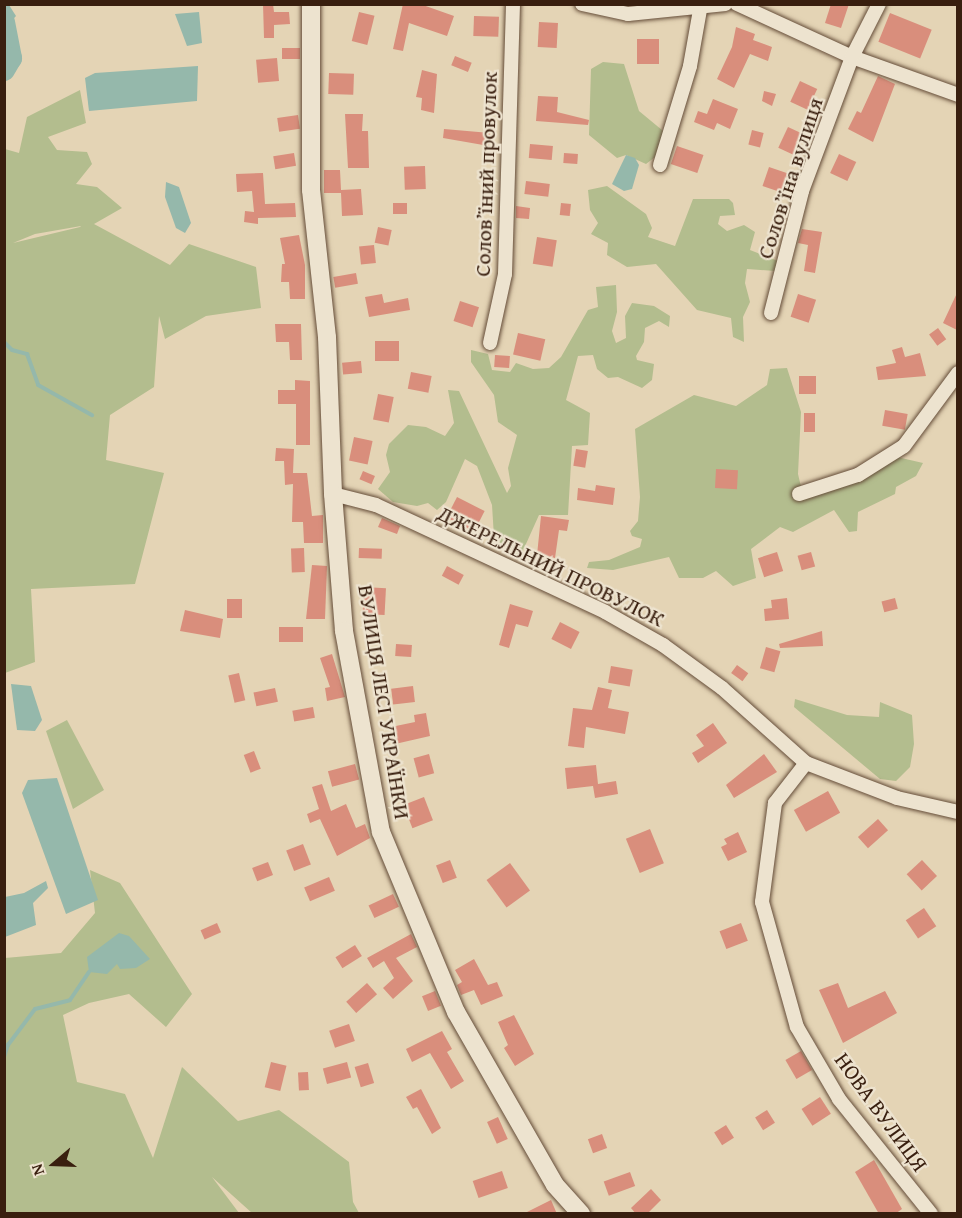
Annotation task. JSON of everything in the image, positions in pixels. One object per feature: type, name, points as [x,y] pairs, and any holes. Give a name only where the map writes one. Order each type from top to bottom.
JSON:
[{"type":"street","name":"ВУЛИЦЯ ЛЕСІ УКРАЇНКИ","points":[[311,4],[311,190],[327,337],[333,494],[344,631],[381,832],[456,1012],[555,1185],[581,1214]]},
{"type":"street","name":"Соловʼїний провулок","points":[[490,343],[505,274],[513,4]]},
{"type":"street","points":[[582,4],[628,14],[700,10],[725,4]]},
{"type":"street","points":[[737,4],[852,57],[957,95]]},
{"type":"street","name":"Соловʼїна вулиця","points":[[771,313],[802,191],[852,57],[879,4]]},
{"type":"street","points":[[660,165],[690,66],[700,10]]},
{"type":"street","points":[[799,494],[858,475],[904,446],[957,373]]},
{"type":"street","name":"ДЖЕРЕЛЬНИЙ ПРОВУЛОК","points":[[333,494],[376,505],[605,612],[653,639],[722,688],[806,763],[897,798],[957,812]]},
{"type":"street","name":"НОВА ВУЛИЦЯ","points":[[806,763],[775,803],[762,902],[790,1004],[797,1027],[839,1099],[931,1214]]},
{"type":"green space","points":[[603,62],[624,64],[639,111],[668,135],[655,157],[646,164],[626,155],[617,158],[589,135],[591,69]]},
{"type":"green space","points":[[80,90],[86,123],[48,137],[57,150],[87,152],[92,164],[76,184],[97,187],[122,208],[94,224],[170,265],[189,244],[256,267],[261,308],[206,316],[165,339],[159,316],[154,387],[110,415],[106,460],[164,473],[135,584],[31,589],[35,662],[5,673],[5,149],[19,153],[27,117]],"holes":[[[80,227],[13,243],[35,234]]]},
{"type":"green space","points":[[607,186],[646,214],[652,228],[648,237],[675,246],[693,199],[729,199],[733,203],[735,215],[720,216],[718,224],[727,231],[744,225],[755,232],[750,250],[778,261],[775,271],[747,269],[745,283],[750,302],[743,317],[744,342],[733,337],[731,318],[697,310],[656,264],[627,267],[607,255],[608,243],[591,234],[598,223],[590,210],[588,190]]},
{"type":"green space","points":[[616,285],[617,312],[612,331],[616,343],[626,338],[625,316],[632,303],[654,306],[670,316],[669,327],[659,321],[645,328],[644,342],[636,356],[637,360],[654,364],[652,380],[642,388],[618,377],[608,378],[597,369],[593,355],[578,356],[566,400],[590,413],[588,445],[572,446],[568,515],[539,515],[521,555],[508,552],[494,537],[492,505],[477,466],[465,459],[446,502],[437,510],[428,503],[417,506],[393,502],[378,489],[390,472],[386,455],[389,444],[408,425],[426,427],[445,436],[454,423],[448,390],[459,391],[507,493],[511,486],[508,468],[517,435],[498,422],[494,395],[471,362],[471,350],[488,354],[492,370],[510,372],[516,363],[533,369],[549,368],[561,357],[588,310],[598,307],[596,287]]},
{"type":"green space","points":[[787,368],[801,412],[798,474],[802,491],[897,457],[923,463],[916,476],[896,487],[895,494],[858,512],[857,531],[849,532],[834,510],[793,532],[780,527],[751,549],[756,578],[733,586],[716,571],[703,578],[679,578],[669,557],[613,570],[587,568],[589,562],[609,560],[640,547],[642,539],[632,536],[630,531],[638,521],[640,497],[635,429],[694,395],[736,406],[767,385],[770,369]]},
{"type":"green space","points":[[795,699],[847,715],[879,717],[880,702],[912,715],[914,744],[910,767],[896,781],[880,779],[794,707]]},
{"type":"green space","points":[[67,720],[104,790],[73,809],[46,731]]},
{"type":"green space","points":[[90,870],[120,883],[192,994],[166,1027],[129,994],[89,1003],[63,1015],[77,1082],[125,1094],[153,1158],[182,1067],[238,1121],[279,1110],[349,1162],[353,1202],[359,1213],[252,1213],[212,1177],[239,1213],[5,1214],[5,958],[61,953],[95,913]]},
{"type":"shaded area","points":[[5,4],[9,5],[16,16],[5,28]]},
{"type":"shaded area","points":[[199,12],[202,43],[187,46],[175,14]]},
{"type":"shaded area","points":[[198,66],[197,101],[89,111],[85,78],[95,73]]},
{"type":"shaded area","points":[[626,155],[635,158],[639,165],[632,189],[624,191],[612,184]]},
{"type":"shaded area","points":[[166,182],[179,187],[191,223],[185,233],[176,228],[165,197]]},
{"type":"shaded area","points":[[11,684],[31,686],[42,720],[35,731],[17,730]]},
{"type":"shaded area","points":[[57,778],[98,900],[66,914],[22,793],[28,780]]},
{"type":"shaded area","points":[[46,881],[48,888],[33,903],[36,925],[5,937],[5,897],[24,893]]},
{"type":"shaded area","points":[[119,933],[129,936],[150,959],[136,968],[120,969],[117,964],[107,974],[89,972],[87,957]]},
{"type":"building","points":[[263,4],[273,4],[274,12],[289,12],[290,24],[274,25],[274,38],[264,38]]},
{"type":"building","points":[[403,4],[420,4],[454,16],[447,36],[409,23],[403,51],[393,49]]},
{"type":"building","points":[[831,4],[849,4],[841,28],[825,23]]},
{"type":"building","points":[[359,12],[375,16],[367,45],[352,41]]},
{"type":"building","points":[[890,13],[932,30],[920,59],[878,42]]},
{"type":"building","points":[[474,16],[499,17],[498,37],[473,36]]},
{"type":"building","points":[[539,22],[558,23],[557,48],[538,47]]},
{"type":"building","points":[[736,27],[755,34],[753,40],[772,47],[768,61],[750,54],[734,88],[717,79],[732,47]]},
{"type":"building","points":[[637,39],[659,39],[659,64],[637,64]]},
{"type":"building","points":[[282,48],[300,48],[300,59],[282,59]]},
{"type":"building","points":[[455,56],[472,63],[468,72],[451,65]]},
{"type":"building","points":[[277,58],[279,81],[258,83],[256,60]]},
{"type":"building","points":[[422,70],[437,74],[434,113],[421,110],[422,98],[416,97]]},
{"type":"building","points":[[329,73],[354,74],[353,95],[328,94]]},
{"type":"building","points":[[878,76],[895,84],[873,142],[848,129],[857,111],[861,113]]},
{"type":"building","points":[[800,81],[817,89],[807,110],[790,102]]},
{"type":"building","points":[[764,91],[776,94],[772,106],[762,101]]},
{"type":"building","points":[[538,96],[558,97],[557,112],[589,120],[588,125],[536,121]]},
{"type":"building","points":[[713,99],[738,109],[730,129],[717,123],[714,130],[694,122],[698,111],[707,114]]},
{"type":"building","points":[[345,114],[363,114],[362,131],[368,131],[369,168],[348,168]]},
{"type":"building","points":[[298,115],[300,129],[279,132],[277,118]]},
{"type":"building","points":[[788,127],[805,135],[795,156],[778,148]]},
{"type":"building","points":[[444,129],[490,133],[489,146],[443,138]]},
{"type":"building","points":[[752,130],[764,133],[760,147],[748,145]]},
{"type":"building","points":[[530,144],[553,146],[552,160],[529,158]]},
{"type":"building","points":[[677,146],[703,155],[697,173],[671,164]]},
{"type":"building","points":[[294,153],[296,166],[275,169],[273,156]]},
{"type":"building","points":[[564,153],[578,154],[577,164],[563,163]]},
{"type":"building","points":[[839,154],[856,162],[847,181],[830,173]]},
{"type":"building","points":[[425,166],[426,189],[405,190],[404,167]]},
{"type":"building","points":[[769,167],[789,174],[782,193],[762,186]]},
{"type":"building","points":[[324,170],[340,170],[341,190],[361,189],[363,215],[342,216],[341,193],[324,193]]},
{"type":"building","points":[[263,173],[265,204],[295,203],[296,217],[258,218],[258,224],[244,222],[245,211],[254,212],[252,191],[237,192],[236,174]]},
{"type":"building","points":[[526,181],[550,184],[548,197],[524,194]]},
{"type":"building","points":[[393,203],[407,203],[407,214],[393,214]]},
{"type":"building","points":[[561,203],[571,204],[570,216],[560,215]]},
{"type":"building","points":[[516,206],[530,208],[529,219],[516,218]]},
{"type":"building","points":[[378,227],[392,230],[388,246],[375,243]]},
{"type":"building","points":[[802,229],[822,232],[815,273],[804,271],[808,245],[798,243]]},
{"type":"building","points":[[299,235],[305,265],[305,299],[290,299],[289,282],[281,282],[282,264],[285,264],[280,238]]},
{"type":"building","points":[[537,237],[557,240],[553,267],[533,264]]},
{"type":"building","points":[[374,245],[376,263],[361,264],[359,247]]},
{"type":"building","points":[[356,273],[358,284],[335,288],[333,277]]},
{"type":"building","points":[[957,293],[957,330],[943,323]]},
{"type":"building","points":[[382,294],[384,303],[408,298],[410,310],[369,317],[365,297]]},
{"type":"building","points":[[798,294],[816,300],[809,323],[791,317]]},
{"type":"building","points":[[460,301],[479,307],[473,327],[454,321]]},
{"type":"building","points":[[275,324],[301,324],[302,360],[290,360],[289,342],[276,342]]},
{"type":"building","points":[[938,328],[946,339],[937,346],[929,334]]},
{"type":"building","points":[[518,333],[545,339],[540,361],[513,354]]},
{"type":"building","points":[[375,341],[399,341],[399,361],[375,361]]},
{"type":"building","points":[[902,347],[905,357],[920,353],[926,376],[878,380],[876,367],[896,363],[892,350]]},
{"type":"building","points":[[495,355],[510,356],[509,368],[494,367]]},
{"type":"building","points":[[361,361],[362,373],[343,375],[342,363]]},
{"type":"building","points":[[411,372],[432,376],[428,393],[408,389]]},
{"type":"building","points":[[799,376],[816,376],[816,394],[799,394]]},
{"type":"building","points":[[295,380],[310,381],[310,445],[296,445],[296,404],[278,404],[278,390],[295,390]]},
{"type":"building","points":[[378,394],[394,397],[389,423],[373,420]]},
{"type":"building","points":[[885,410],[908,414],[905,430],[882,426]]},
{"type":"building","points":[[804,413],[815,413],[815,432],[804,432]]},
{"type":"building","points":[[354,437],[373,441],[368,464],[349,460]]},
{"type":"building","points":[[276,448],[294,449],[293,473],[307,473],[312,516],[323,515],[323,543],[304,543],[303,522],[292,522],[293,484],[285,485],[284,461],[275,461]]},
{"type":"building","points":[[576,449],[588,451],[585,468],[573,466]]},
{"type":"building","points":[[716,469],[738,470],[737,489],[715,488]]},
{"type":"building","points":[[363,471],[375,476],[371,484],[359,479]]},
{"type":"building","points":[[596,485],[615,488],[613,505],[577,500],[578,488],[595,491]]},
{"type":"building","points":[[457,497],[485,511],[474,532],[447,517]]},
{"type":"building","points":[[541,516],[569,520],[567,531],[559,530],[555,558],[537,555]]},
{"type":"building","points":[[382,518],[400,526],[397,534],[378,527]]},
{"type":"building","points":[[291,548],[304,548],[305,572],[292,572]]},
{"type":"building","points":[[359,548],[382,549],[382,559],[359,558]]},
{"type":"building","points":[[777,552],[783,571],[764,577],[758,558]]},
{"type":"building","points":[[811,552],[815,566],[802,570],[798,556]]},
{"type":"building","points":[[312,565],[327,566],[325,619],[306,619]]},
{"type":"building","points":[[447,566],[464,575],[459,585],[442,576]]},
{"type":"building","points":[[364,587],[386,588],[385,615],[363,614]]},
{"type":"building","points":[[787,598],[789,619],[765,621],[764,609],[772,608],[771,600]]},
{"type":"building","points":[[895,598],[898,609],[884,612],[881,602]]},
{"type":"building","points":[[227,599],[242,599],[242,618],[227,618]]},
{"type":"building","points":[[510,604],[533,611],[528,627],[516,624],[509,648],[499,645]]},
{"type":"building","points":[[185,610],[223,619],[220,638],[180,631]]},
{"type":"building","points":[[560,622],[580,632],[571,649],[551,639]]},
{"type":"building","points":[[279,627],[303,627],[303,642],[279,642]]},
{"type":"building","points":[[822,631],[823,646],[780,648],[779,644]]},
{"type":"building","points":[[396,644],[412,645],[411,657],[395,656]]},
{"type":"building","points":[[766,647],[780,651],[774,672],[760,668]]},
{"type":"building","points":[[332,654],[345,697],[327,701],[325,688],[330,687],[320,658]]},
{"type":"building","points":[[737,665],[748,673],[742,681],[731,673]]},
{"type":"building","points":[[611,666],[633,670],[630,687],[608,683]]},
{"type":"building","points":[[239,673],[245,700],[235,703],[228,675]]},
{"type":"building","points":[[413,686],[415,702],[393,705],[391,689]]},
{"type":"building","points":[[598,687],[612,690],[608,708],[629,712],[625,734],[586,727],[584,748],[568,746],[573,708],[592,710]]},
{"type":"building","points":[[275,688],[278,702],[256,706],[253,693]]},
{"type":"building","points":[[313,707],[315,718],[294,721],[292,711]]},
{"type":"building","points":[[426,713],[430,736],[395,744],[391,727],[415,722],[414,715]]},
{"type":"building","points":[[713,723],[727,743],[698,763],[692,753],[704,746],[696,735]]},
{"type":"building","points":[[254,751],[261,769],[251,773],[244,755]]},
{"type":"building","points":[[429,754],[434,773],[419,777],[414,758]]},
{"type":"building","points":[[764,754],[777,772],[734,798],[726,785]]},
{"type":"building","points":[[355,764],[359,779],[332,787],[328,771]]},
{"type":"building","points":[[596,765],[598,784],[616,781],[618,794],[595,798],[593,786],[567,789],[565,768]]},
{"type":"building","points":[[322,784],[331,811],[346,804],[356,828],[365,824],[370,838],[337,856],[320,819],[310,823],[307,814],[319,809],[312,787]]},
{"type":"building","points":[[828,791],[840,813],[806,832],[794,810]]},
{"type":"building","points":[[424,797],[433,820],[412,828],[403,805]]},
{"type":"building","points":[[878,819],[888,830],[868,848],[858,837]]},
{"type":"building","points":[[650,829],[664,863],[640,873],[626,839]]},
{"type":"building","points":[[738,832],[747,852],[728,861],[721,847],[727,844],[724,839]]},
{"type":"building","points":[[303,844],[311,865],[294,871],[286,850]]},
{"type":"building","points":[[450,860],[457,878],[443,883],[436,865]]},
{"type":"building","points":[[922,860],[937,876],[922,890],[907,874]]},
{"type":"building","points":[[268,862],[273,875],[257,881],[252,868]]},
{"type":"building","points":[[510,863],[530,891],[507,908],[487,880]]},
{"type":"building","points":[[329,877],[335,891],[310,901],[304,888]]},
{"type":"building","points":[[393,894],[399,907],[374,918],[369,905]]},
{"type":"building","points":[[924,908],[936,926],[918,939],[906,920]]},
{"type":"building","points":[[217,923],[221,932],[205,939],[201,930]]},
{"type":"building","points":[[741,923],[748,941],[726,949],[720,931]]},
{"type":"building","points":[[411,934],[417,947],[396,958],[413,981],[393,999],[383,988],[394,978],[384,961],[373,968],[367,958]]},
{"type":"building","points":[[355,945],[362,956],[342,968],[335,957]]},
{"type":"building","points":[[474,959],[488,985],[497,982],[503,996],[481,1005],[474,990],[461,995],[457,985],[462,982],[455,970]]},
{"type":"building","points":[[367,983],[377,994],[356,1013],[346,1002]]},
{"type":"building","points":[[838,983],[848,1008],[885,991],[897,1013],[843,1043],[819,990]]},
{"type":"building","points":[[435,991],[441,1006],[428,1011],[422,996]]},
{"type":"building","points":[[514,1015],[534,1054],[515,1066],[504,1048],[508,1045],[498,1022]]},
{"type":"building","points":[[349,1024],[355,1041],[335,1048],[329,1031]]},
{"type":"building","points":[[442,1031],[452,1049],[447,1052],[464,1081],[451,1089],[430,1053],[412,1062],[406,1049]]},
{"type":"building","points":[[801,1051],[812,1070],[796,1079],[785,1060]]},
{"type":"building","points":[[271,1062],[287,1066],[280,1091],[265,1087]]},
{"type":"building","points":[[347,1062],[351,1077],[327,1084],[323,1068]]},
{"type":"building","points":[[368,1063],[374,1083],[361,1087],[355,1067]]},
{"type":"building","points":[[308,1072],[309,1090],[299,1090],[298,1073]]},
{"type":"building","points":[[421,1089],[441,1128],[432,1134],[417,1107],[413,1109],[406,1097]]},
{"type":"building","points":[[820,1097],[831,1114],[812,1126],[802,1109]]},
{"type":"building","points":[[767,1110],[775,1123],[763,1130],[755,1117]]},
{"type":"building","points":[[498,1117],[508,1139],[497,1144],[487,1122]]},
{"type":"building","points":[[726,1125],[734,1138],[722,1145],[714,1132]]},
{"type":"building","points":[[602,1134],[607,1148],[593,1153],[588,1139]]},
{"type":"building","points":[[874,1160],[902,1209],[895,1214],[879,1214],[855,1172]]},
{"type":"building","points":[[502,1171],[508,1188],[479,1198],[473,1181]]},
{"type":"building","points":[[630,1172],[635,1186],[609,1196],[604,1182]]},
{"type":"building","points":[[651,1189],[661,1200],[647,1214],[636,1214],[631,1208]]},
{"type":"building","points":[[551,1200],[557,1214],[523,1214]]},
{"type":"waterway","points":[[4,22],[11,58],[4,70]]},
{"type":"waterway","points":[[4,342],[12,350],[27,354],[38,385],[92,415]]},
{"type":"waterway","points":[[4,1057],[8,1045],[35,1009],[70,1000],[89,972]]}]
